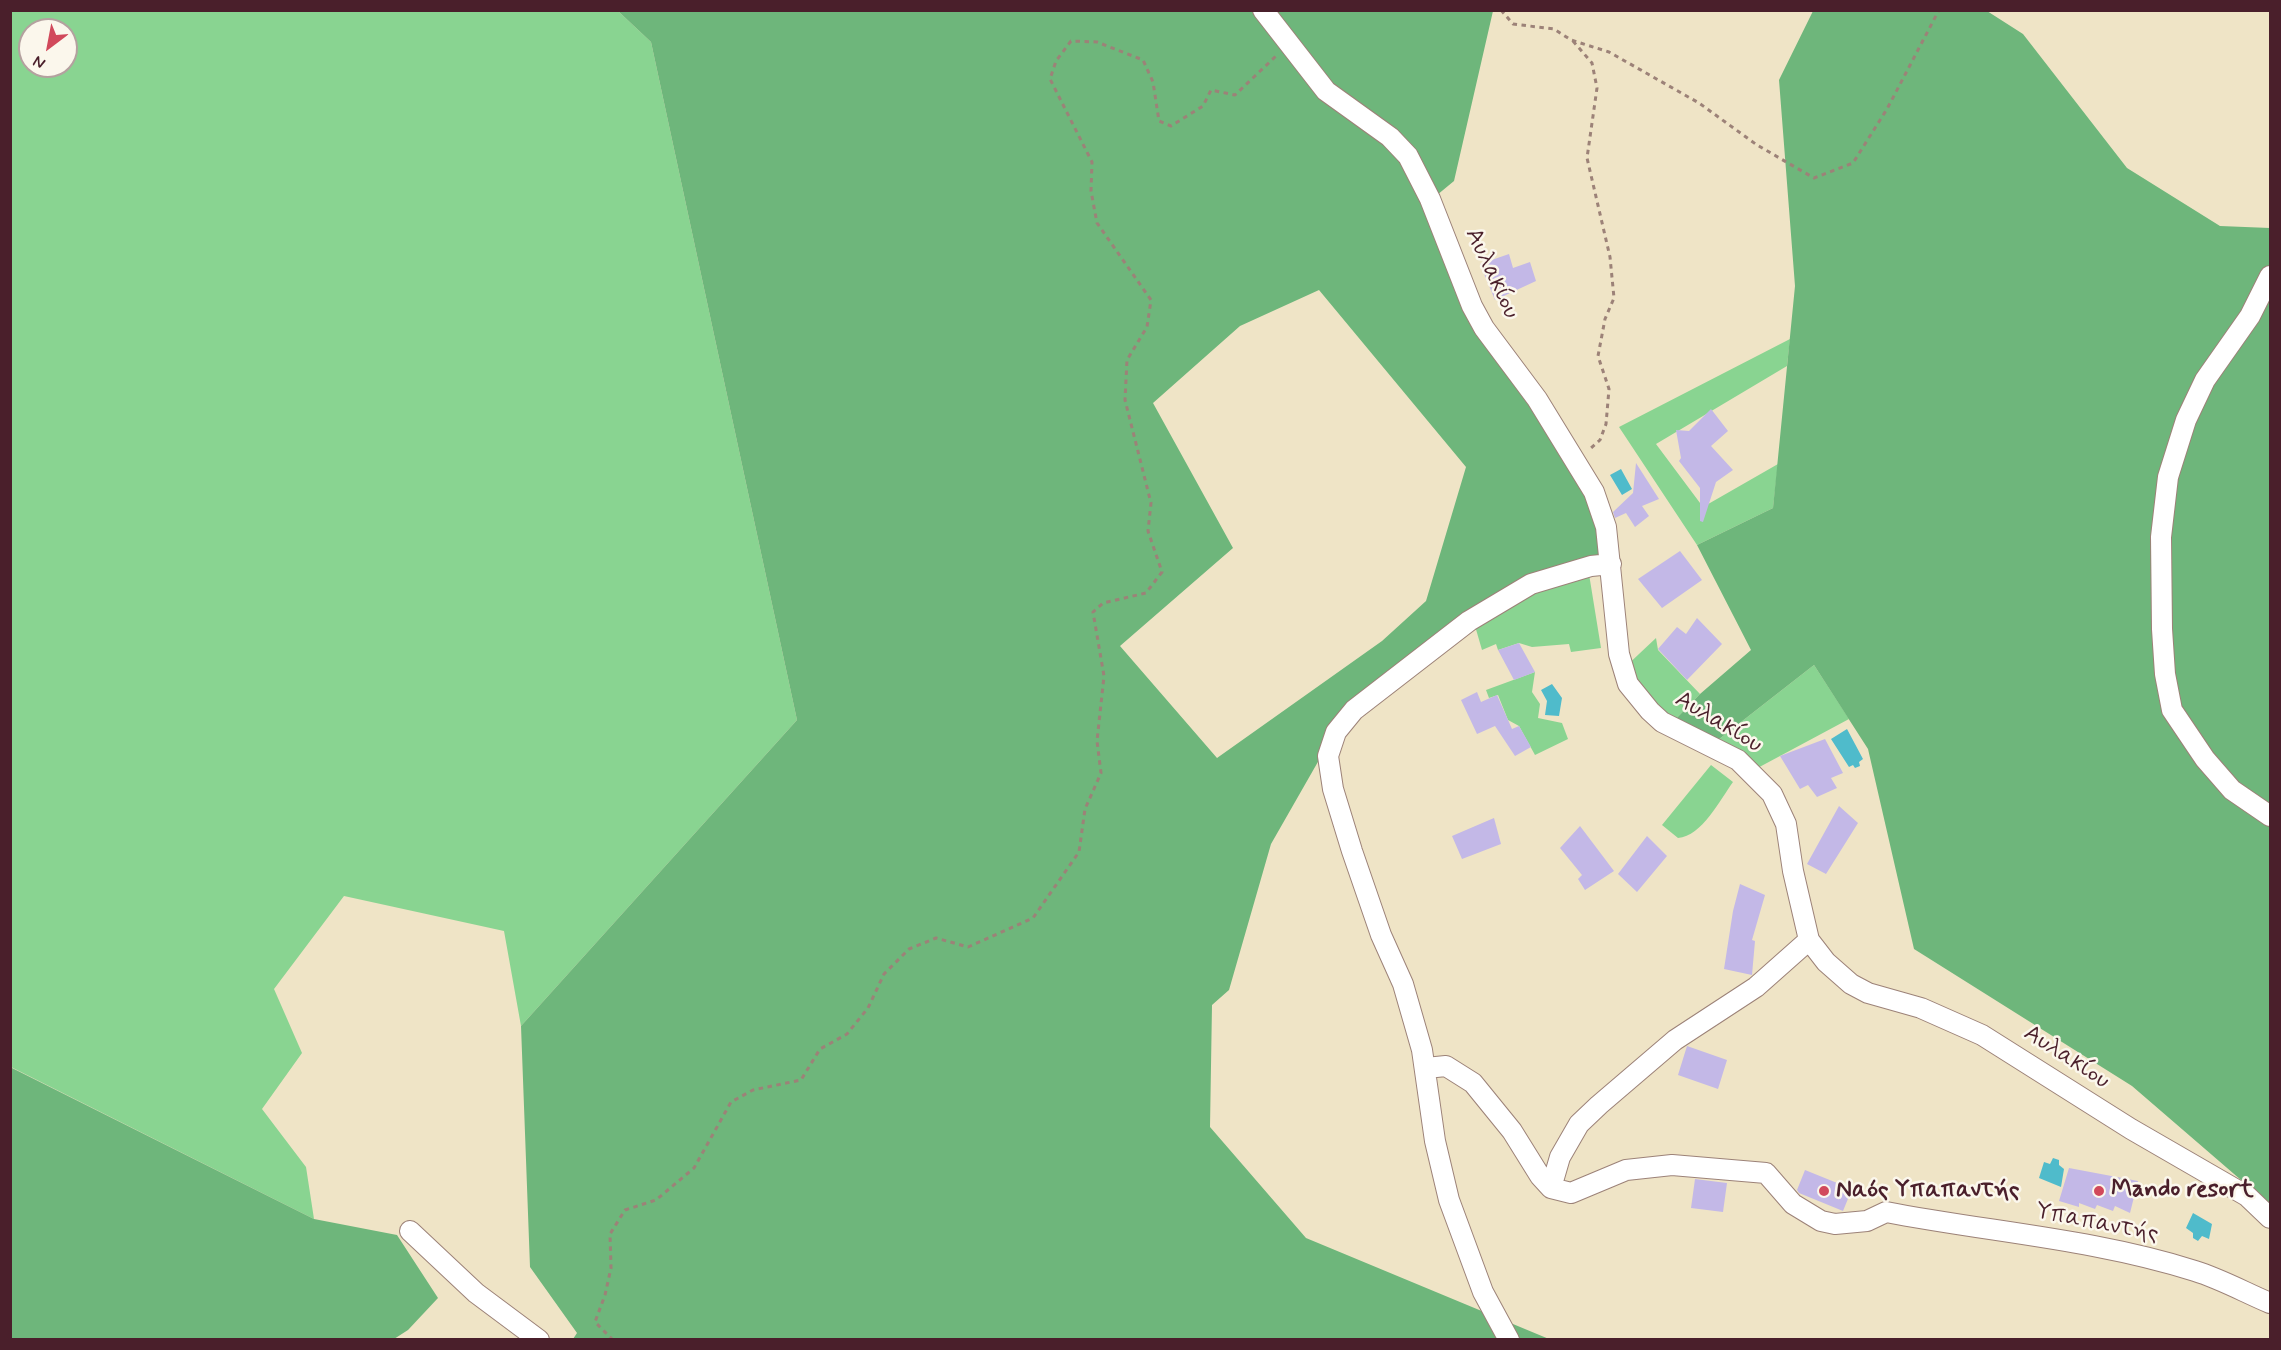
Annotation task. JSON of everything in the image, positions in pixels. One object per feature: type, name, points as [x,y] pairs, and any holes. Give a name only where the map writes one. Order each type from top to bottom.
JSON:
[{"type":"street","name":"Αυλακίου","points":[[1263,10],[1326,91],[1390,137],[1408,156],[1430,199],[1472,306],[1577,461],[1601,509],[1611,564],[1619,654],[1628,684],[1662,722],[1738,760],[1772,794],[1786,824],[1798,898],[1809,940],[1826,962],[1851,984],[1868,993],[1950,1019],[1982,1035],[2131,1129],[2247,1196],[2271,1218]]},
{"type":"street","points":[[2271,276],[2250,316],[2205,380],[2186,420],[2168,477],[2161,537],[2162,629],[2165,674],[2172,710],[2205,759],[2232,790],[2271,816]]},
{"type":"street","points":[[1509,1340],[1483,1292],[1449,1200],[1435,1141],[1426,1068],[1402,984],[1381,935],[1333,789],[1328,756],[1336,732],[1354,710],[1473,619],[1531,584],[1591,566],[1611,564]]},
{"type":"street","points":[[1551,1188],[1560,1157],[1579,1124],[1675,1040],[1756,987],[1809,940]]},
{"type":"street","points":[[1426,1068],[1446,1066],[1473,1083],[1512,1131],[1540,1176],[1551,1188]]},
{"type":"street","name":"Υπαπαντής","points":[[1551,1188],[1571,1193],[1626,1170],[1672,1164],[1766,1173],[1801,1209],[1821,1221],[1834,1224],[1867,1221],[1886,1212],[2042,1236],[2109,1249],[2196,1271],[2271,1304]]},
{"type":"street","points":[[410,1231],[476,1293],[539,1340]]},
{"type":"path","points":[[1501,10],[1513,24],[1554,29],[1571,40],[1592,63],[1597,88],[1587,158],[1610,256],[1614,298],[1605,318],[1598,356],[1609,389],[1606,424],[1600,440],[1577,461]]},
{"type":"path","points":[[1571,40],[1610,52],[1699,103],[1757,145],[1814,178],[1853,163],[1887,109],[1939,10]]},
{"type":"path","points":[[613,1340],[595,1322],[605,1295],[611,1268],[610,1234],[625,1210],[656,1200],[694,1168],[731,1102],[753,1090],[801,1080],[820,1049],[847,1034],[868,1008],[884,974],[909,949],[936,938],[968,947],[1033,918],[1079,852],[1085,809],[1101,773],[1097,741],[1104,676],[1093,612],[1103,603],[1146,593],[1162,572],[1148,531],[1151,503],[1125,400],[1127,360],[1147,327],[1151,300],[1097,223],[1091,191],[1092,162],[1050,79],[1056,61],[1071,40],[1097,42],[1143,60],[1153,82],[1159,121],[1171,126],[1203,106],[1211,90],[1235,95],[1288,44]]},
{"type":"green space","points":[[10,11],[618,11],[651,42],[797,720],[521,1026],[504,931],[344,896],[274,989],[302,1053],[262,1109],[306,1167],[314,1219],[11,1067]]},
{"type":"green space","points":[[618,11],[1493,11],[1454,181],[1431,200],[1470,306],[1592,493],[1611,564],[1531,583],[1335,732],[1271,844],[1229,990],[1212,1005],[1210,1127],[1306,1238],[1549,1339],[573,1339],[577,1333],[530,1267],[521,1026],[797,720],[651,42]],"holes":[[[1319,290],[1466,467],[1426,601],[1382,641],[1217,758],[1120,646],[1233,548],[1153,403],[1240,326]]]},
{"type":"green space","points":[[1813,11],[1987,11],[2023,34],[2127,168],[2220,226],[2270,228],[2270,1205],[2132,1086],[1914,949],[1868,749],[1814,665],[1709,747],[1669,726],[1700,694],[1751,650],[1697,545],[1773,508],[1795,286],[1779,80]]},
{"type":"green space","points":[[1790,339],[1787,366],[1656,444],[1703,507],[1778,464],[1773,508],[1697,545],[1619,427]]},
{"type":"green space","points":[[1589,574],[1601,648],[1571,652],[1569,644],[1532,647],[1519,643],[1498,650],[1496,644],[1482,650],[1473,619],[1553,577]]},
{"type":"green space","points":[[1656,638],[1658,650],[1700,694],[1669,726],[1622,670]]},
{"type":"green space","points":[[1814,665],[1849,719],[1752,771],[1709,747]]},
{"type":"green space","points":[[1535,672],[1532,692],[1540,704],[1538,718],[1562,723],[1568,739],[1535,755],[1519,726],[1508,720],[1498,695],[1489,698],[1486,690]]},
{"type":"green space","points":[[1711,765],[1733,782],[1703,824],[1687,836],[1678,838],[1662,825]]},
{"type":"green space","points":[[10,1067],[314,1219],[397,1235],[438,1298],[408,1330],[394,1339],[11,1339]]},
{"type":"water","points":[[1621,469],[1632,489],[1622,495],[1610,475]]},
{"type":"water","points":[[1552,684],[1562,698],[1559,716],[1545,715],[1547,701],[1541,690]]},
{"type":"water","points":[[1847,729],[1863,759],[1859,762],[1860,766],[1855,768],[1853,765],[1849,767],[1831,739]]},
{"type":"water","points":[[2053,1158],[2059,1160],[2059,1165],[2064,1169],[2061,1187],[2039,1178],[2044,1162],[2050,1164]]},
{"type":"water","points":[[2193,1213],[2212,1224],[2209,1239],[2202,1236],[2198,1241],[2186,1228]]},
{"type":"building","points":[[1509,254],[1513,268],[1530,262],[1536,281],[1495,300],[1480,264]]},
{"type":"building","points":[[1711,409],[1728,431],[1711,446],[1733,470],[1716,482],[1703,522],[1700,521],[1700,488],[1679,461],[1681,458],[1676,430],[1689,431]]},
{"type":"building","points":[[1636,463],[1659,499],[1642,506],[1649,516],[1635,527],[1626,513],[1615,518],[1613,512],[1633,493]]},
{"type":"building","points":[[1680,551],[1702,580],[1662,608],[1638,579]]},
{"type":"building","points":[[1697,618],[1722,644],[1687,680],[1658,649],[1677,627],[1686,634]]},
{"type":"building","points":[[1519,643],[1535,672],[1514,680],[1498,650]]},
{"type":"building","points":[[1477,692],[1481,702],[1497,695],[1512,729],[1519,726],[1531,747],[1515,756],[1495,726],[1477,734],[1461,700]]},
{"type":"building","points":[[1825,739],[1843,773],[1831,778],[1837,788],[1817,797],[1808,785],[1800,789],[1780,756]]},
{"type":"building","points":[[1839,806],[1858,823],[1826,874],[1807,864]]},
{"type":"building","points":[[1494,818],[1501,844],[1462,859],[1452,836]]},
{"type":"building","points":[[1580,826],[1614,871],[1585,890],[1578,879],[1582,875],[1560,848]]},
{"type":"building","points":[[1647,836],[1667,856],[1637,892],[1618,874]]},
{"type":"building","points":[[1740,884],[1765,895],[1752,940],[1755,941],[1752,975],[1724,969],[1733,911]]},
{"type":"building","points":[[1687,1046],[1727,1060],[1718,1089],[1678,1075]]},
{"type":"building","name":"Mando resort","points":[[2069,1168],[2138,1181],[2130,1213],[2115,1206],[2113,1211],[2097,1205],[2095,1209],[2079,1203],[2079,1207],[2059,1201]]},
{"type":"building","name":"Ναός Υπαπαντής","points":[[1805,1170],[1852,1189],[1843,1211],[1799,1193],[1797,1190]]},
{"type":"building","points":[[1695,1179],[1727,1183],[1723,1212],[1691,1208]]},
{"type":"place","name":"Ναός Υπαπαντής","points":[[1824,1191]]},
{"type":"place","name":"Mando resort","points":[[2099,1191]]}]
